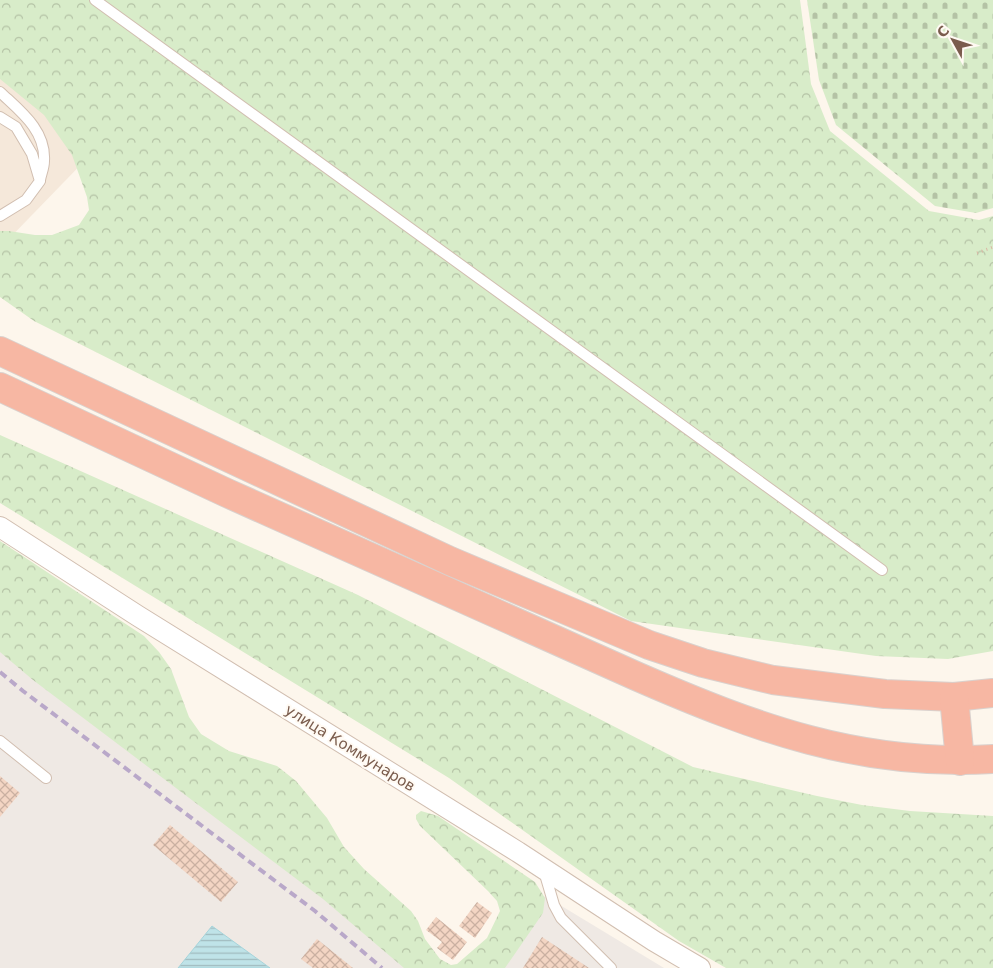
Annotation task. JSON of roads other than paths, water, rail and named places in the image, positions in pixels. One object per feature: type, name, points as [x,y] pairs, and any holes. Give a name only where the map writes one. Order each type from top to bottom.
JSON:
[{"type":"highway","points":[[0,351],[450,561],[649,645],[703,663],[773,680],[885,694],[954,697],[993,693]]},
{"type":"highway","points":[[0,387],[226,493],[693,701],[769,730],[880,756],[960,761],[993,759]]},
{"type":"highway","points":[[954,697],[960,761]]},
{"type":"street","name":"улица Коммунаров","points":[[0,527],[700,968]]},
{"type":"lane","points":[[94,0],[882,570]]},
{"type":"lane","points":[[0,92],[32,123],[42,141],[44,161],[40,181],[26,200],[0,216]]},
{"type":"lane","points":[[0,117],[16,127],[32,154],[40,181]]},
{"type":"lane","points":[[0,740],[46,778]]},
{"type":"lane","points":[[543,869],[554,905],[561,918],[611,968]]},
{"type":"water","points":[[212,926],[270,968],[178,968]]},
{"type":"railway","points":[[0,672],[315,911],[382,968]]}]
